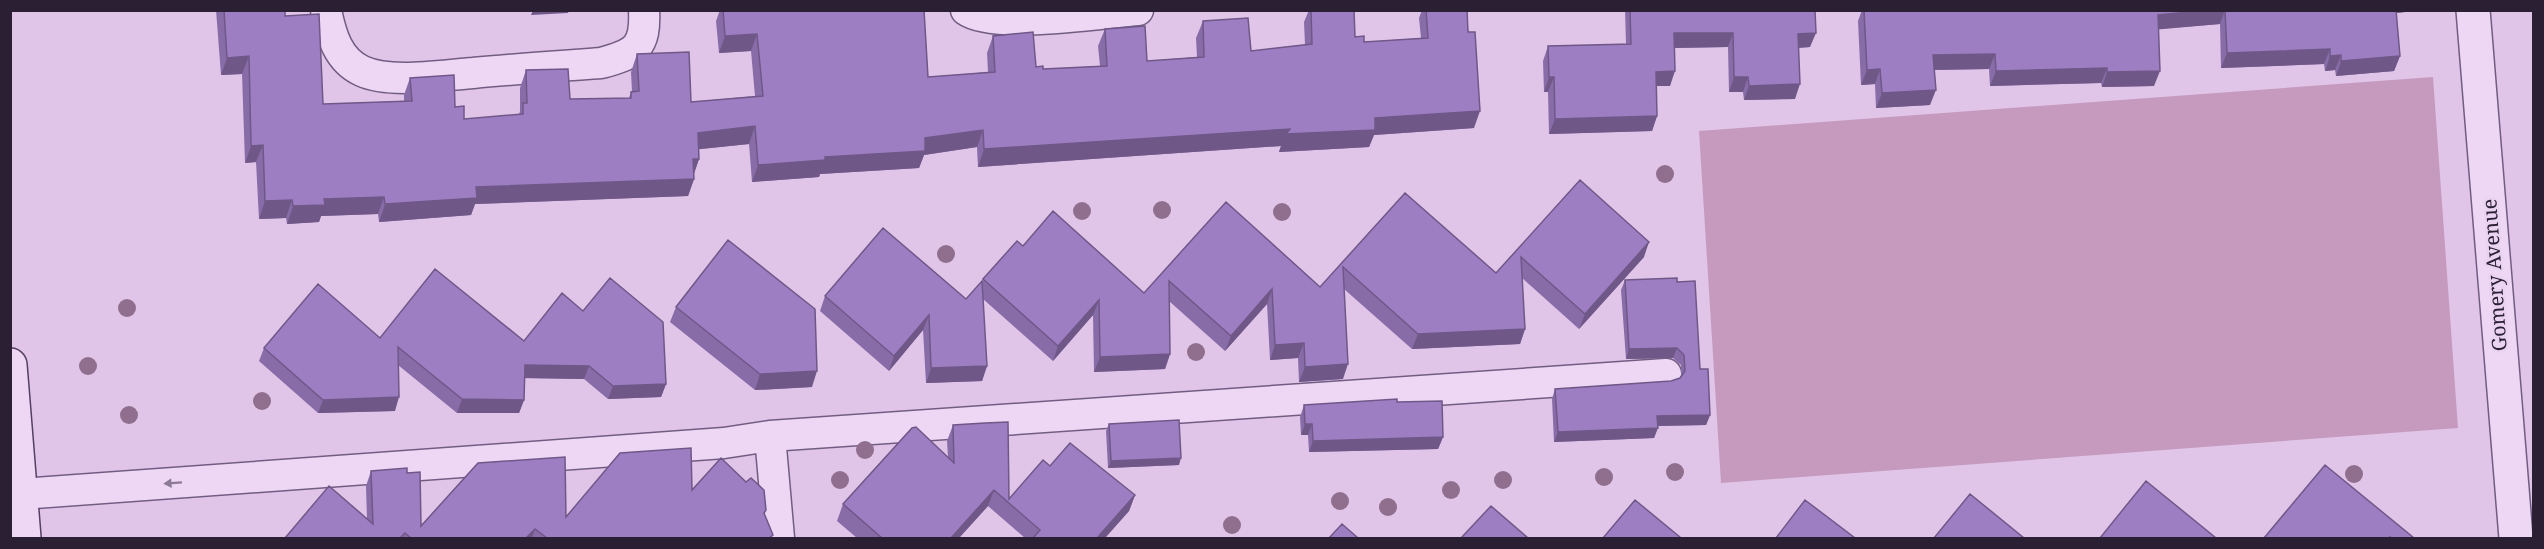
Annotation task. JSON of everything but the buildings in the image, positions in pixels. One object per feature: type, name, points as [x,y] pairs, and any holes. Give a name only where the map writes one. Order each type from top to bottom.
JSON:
[{"type":"street","points":[[326,10],[337,46],[348,62],[363,72],[414,78],[602,63],[618,59],[635,50],[644,39],[644,10]]},
{"type":"street","points":[[966,10],[974,16],[1008,21],[1138,10]]},
{"type":"street","name":"Gomery Avenue","points":[[2473,10],[2516,538]]},
{"type":"street","points":[[10,365],[24,538]]},
{"type":"street","points":[[21,494],[724,443],[770,436],[1666,374]]},
{"type":"street","points":[[770,436],[779,538]]},
{"type":"shaded area","points":[[2433,77],[2458,428],[1721,483],[1699,131]]}]
